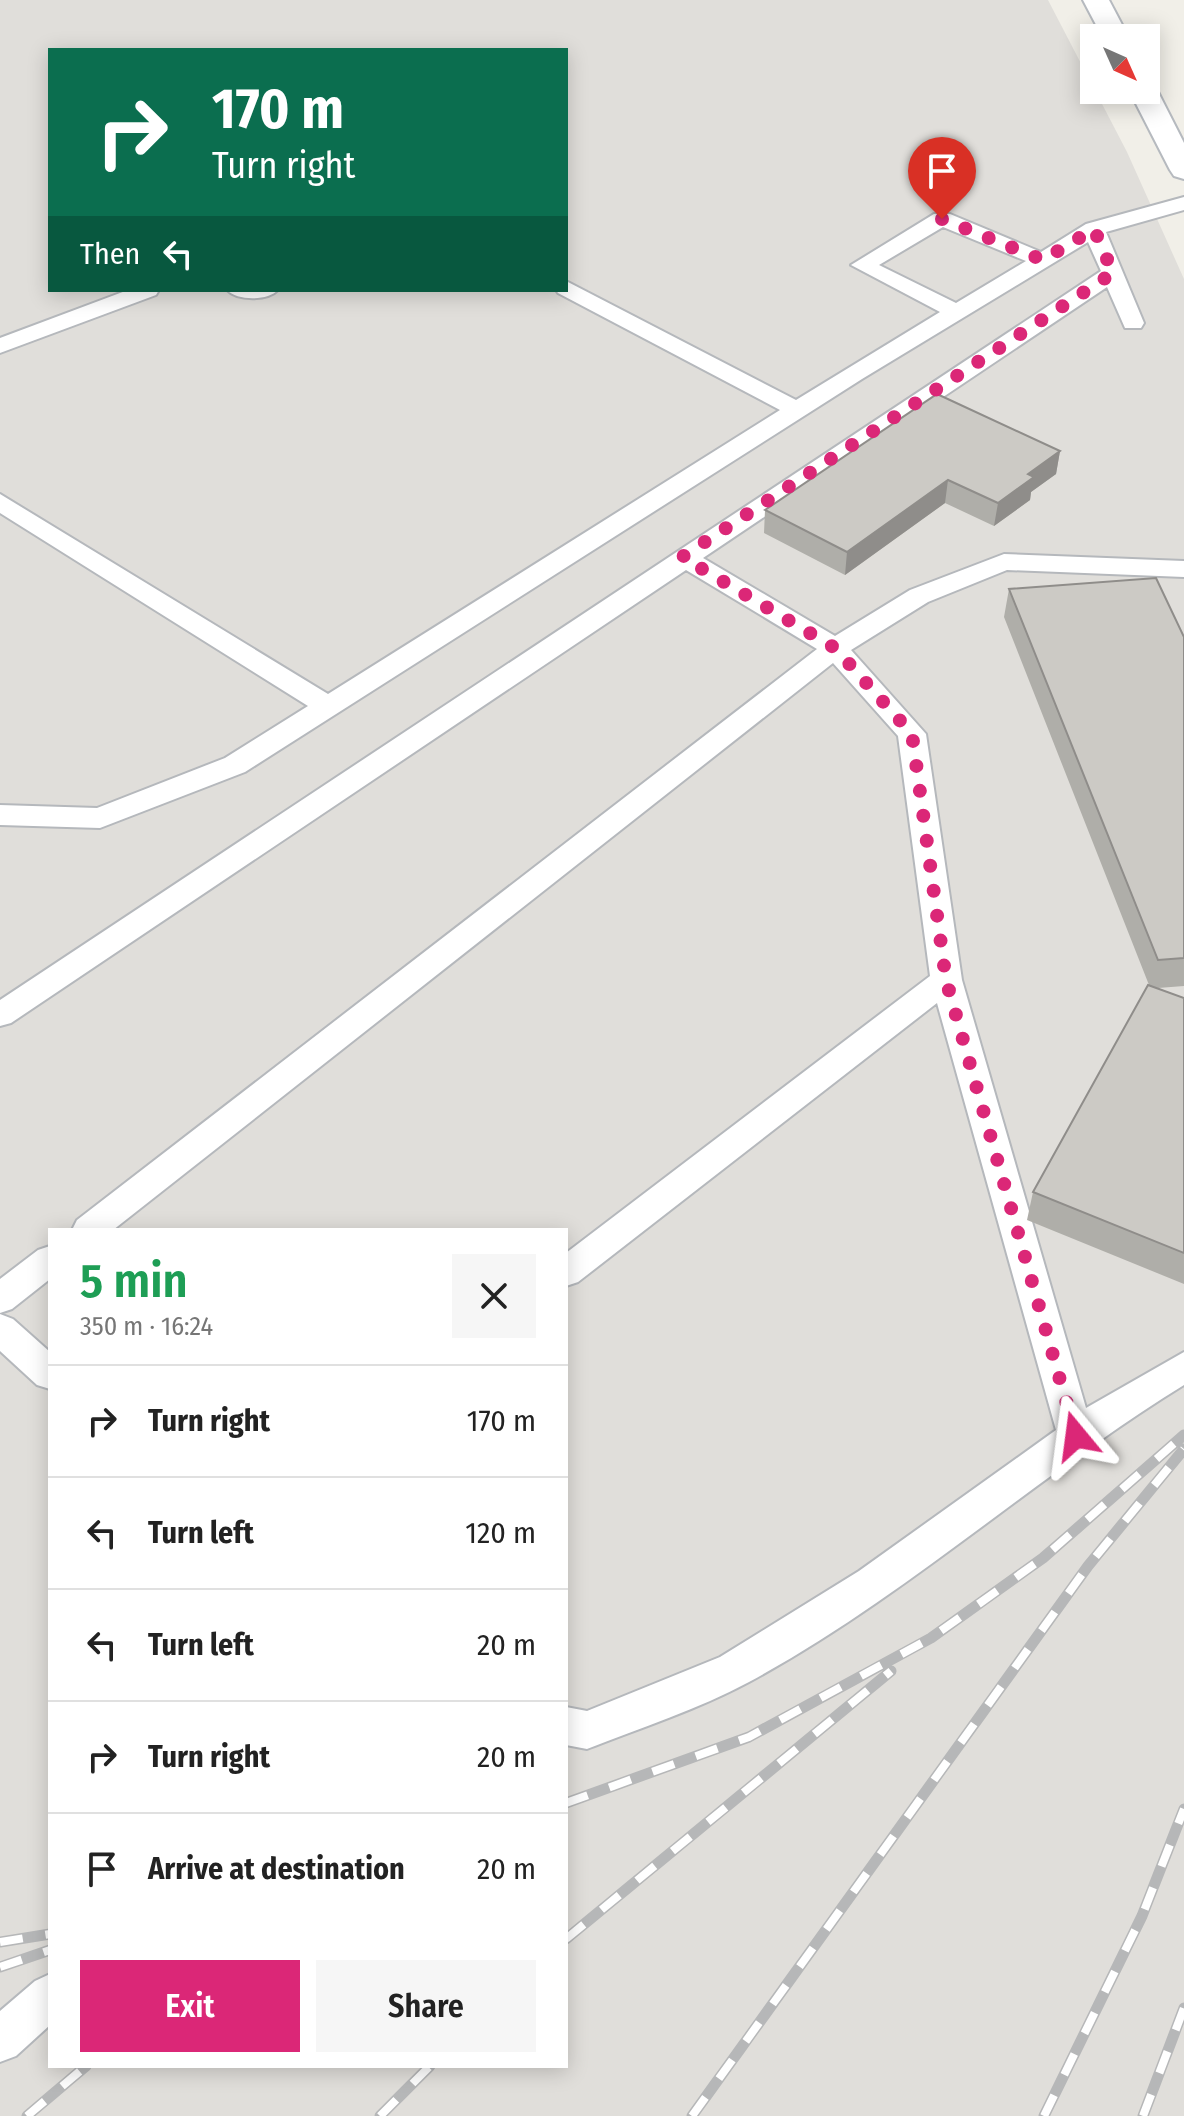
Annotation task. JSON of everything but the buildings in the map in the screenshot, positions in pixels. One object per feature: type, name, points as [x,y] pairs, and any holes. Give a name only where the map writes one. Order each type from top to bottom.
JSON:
[{"type":"street","points":[[1096,0],[1109,24]]},
{"type":"street","points":[[1150,104],[1184,170]]},
{"type":"lane","points":[[0,815],[100,818],[235,765],[797,410],[1094,229],[1184,203]]},
{"type":"lane","points":[[957,312],[862,265],[942,219],[1043,260]]},
{"type":"lane","points":[[1094,229],[1133,323]]},
{"type":"lane","points":[[0,1015],[682,557],[1113,273]]},
{"type":"lane","points":[[568,289],[797,410]]},
{"type":"lane","points":[[0,346],[143,292]]},
{"type":"lane","points":[[0,502],[327,706]]},
{"type":"lane","points":[[682,557],[835,648],[912,734],[946,980],[1076,1436]]},
{"type":"lane","points":[[92,1228],[835,648],[919,596],[1004,562],[1184,569]]},
{"type":"lane","points":[[568,1270],[946,980]]},
{"type":"lane","points":[[0,1299],[48,1262]]},
{"type":"lane","points":[[0,1329],[48,1372]]},
{"type":"lane","points":[[568,1726],[587,1730],[734,1670],[873,1583],[1076,1436],[1184,1367]]},
{"type":"lane","points":[[0,2040],[48,1998]]},
{"type":"shaded area","points":[[0,0],[1048,0],[1080,62],[1080,104],[1102,104],[1184,279],[1184,2116],[0,2116]]},
{"type":"railway","points":[[568,1802],[749,1737],[931,1638],[1043,1558],[1184,1435]]},
{"type":"railway","points":[[692,2116],[1088,1566],[1184,1449]]},
{"type":"railway","points":[[568,1937],[891,1671]]},
{"type":"railway","points":[[1044,2116],[1142,1916],[1184,1809]]},
{"type":"railway","points":[[0,1942],[48,1934]]},
{"type":"railway","points":[[0,1967],[48,1951]]},
{"type":"railway","points":[[1143,2116],[1184,2008]]},
{"type":"railway","points":[[27,2116],[84,2068]]},
{"type":"railway","points":[[380,2116],[428,2068]]},
{"type":"route","points":[[942,219],[1043,260],[1094,229],[1113,273],[682,557],[835,648],[912,734],[946,980],[1076,1436]]}]
